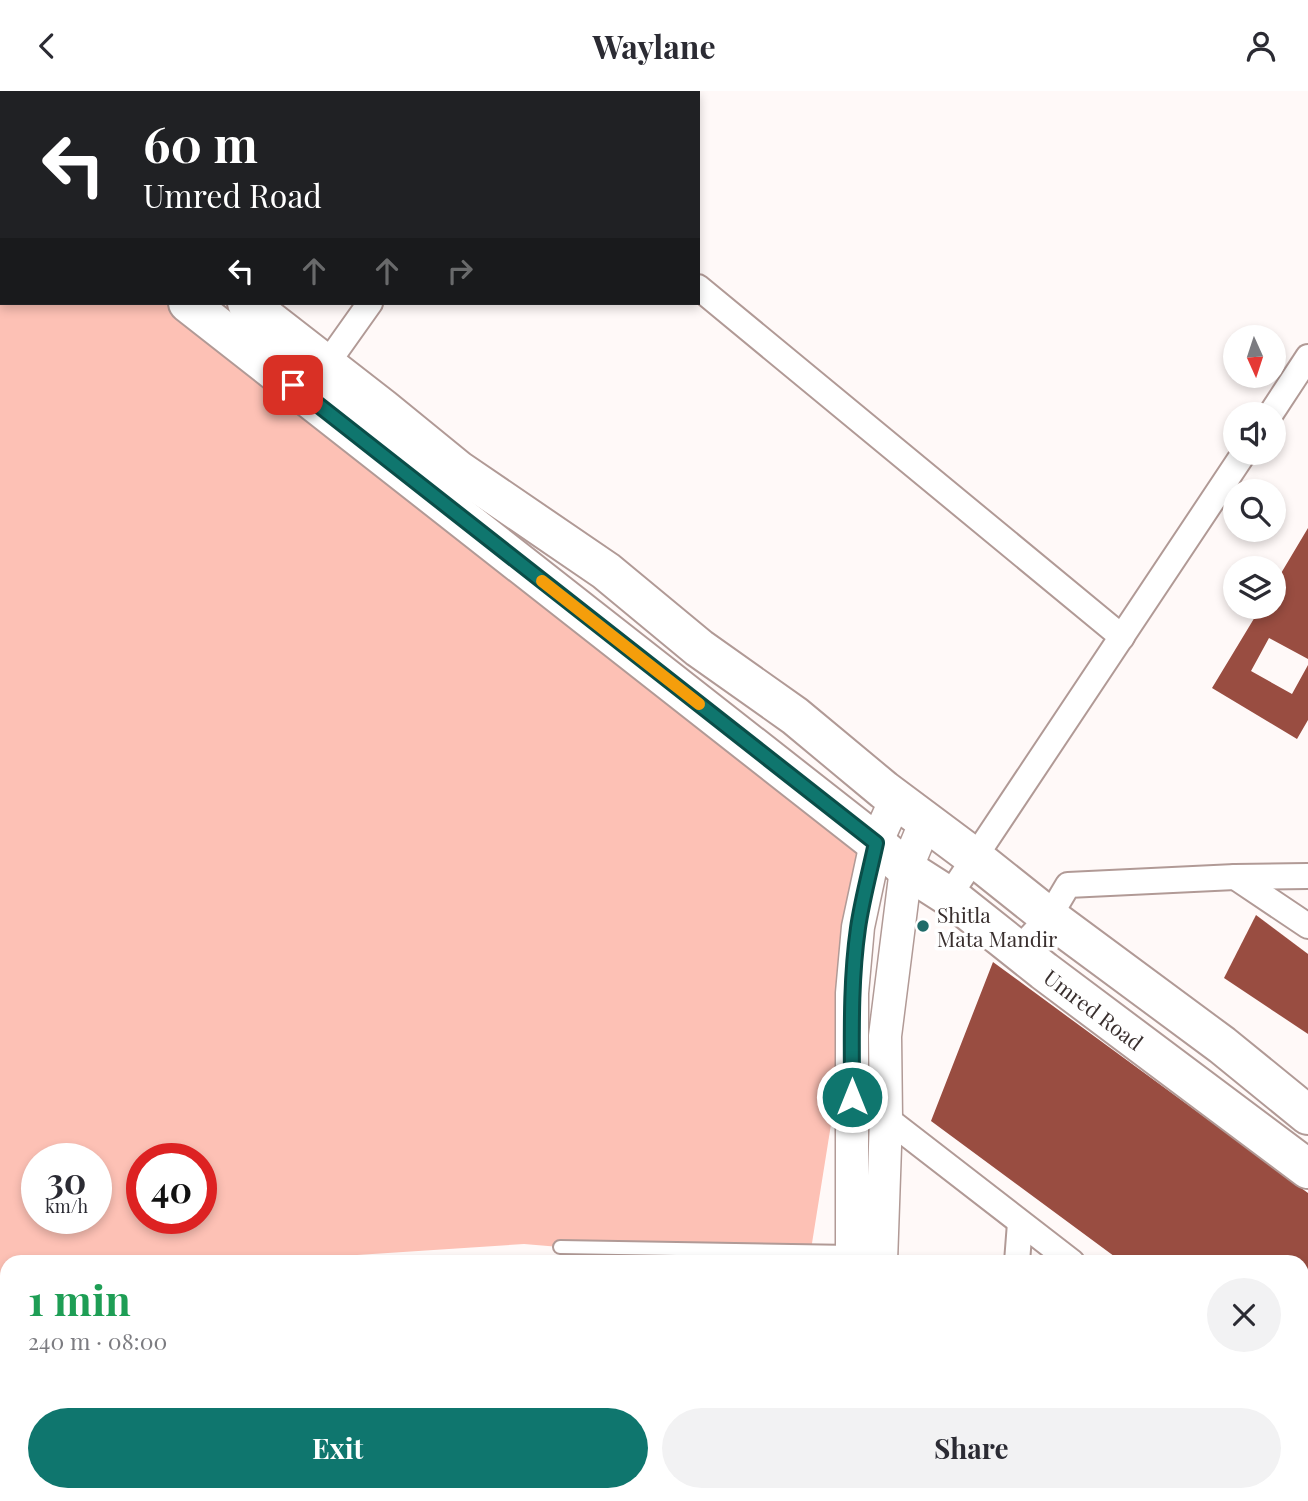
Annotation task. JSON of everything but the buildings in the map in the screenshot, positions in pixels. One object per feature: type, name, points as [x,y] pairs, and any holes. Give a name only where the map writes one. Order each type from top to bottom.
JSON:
[{"type":"main road","name":"Umred Road","points":[[191,305],[906,869],[949,896],[1308,1169]]},
{"type":"main road","points":[[250,305],[458,470],[606,571],[699,647],[795,716],[911,810],[1049,917],[1222,1045],[1308,1115]]},
{"type":"main road","points":[[636,655],[662,617]]},
{"type":"main road","points":[[1150,1051],[1179,1013]]},
{"type":"street","points":[[700,290],[1122,637]]},
{"type":"street","points":[[326,365],[369,305]]},
{"type":"street","points":[[1279,402],[1308,357]]},
{"type":"street","points":[[949,896],[1236,465]]},
{"type":"street","points":[[862,1255],[852,993],[858,927],[876,843],[911,810]]},
{"type":"street","points":[[863,1255],[886,1118],[885,1036],[911,810]]},
{"type":"street","points":[[1018,950],[1049,917],[1068,885],[1308,876]]},
{"type":"street","points":[[1235,877],[1308,926]]},
{"type":"street","points":[[886,1118],[1063,1255]]},
{"type":"street","points":[[1018,1255],[1020,1223]]},
{"type":"lane","points":[[560,1247],[761,1255]]},
{"type":"shaded area","points":[[0,305],[191,305],[876,843],[810,1255],[655,1255],[524,1244],[357,1255],[0,1255]]},
{"type":"slow traffic","points":[[542,581],[699,704]]},
{"type":"place","name":"Shitla Mata Mandir","points":[[923,926]]},
{"type":"route","points":[[293,385],[876,843],[858,927],[852,993],[852,1097]]}]
